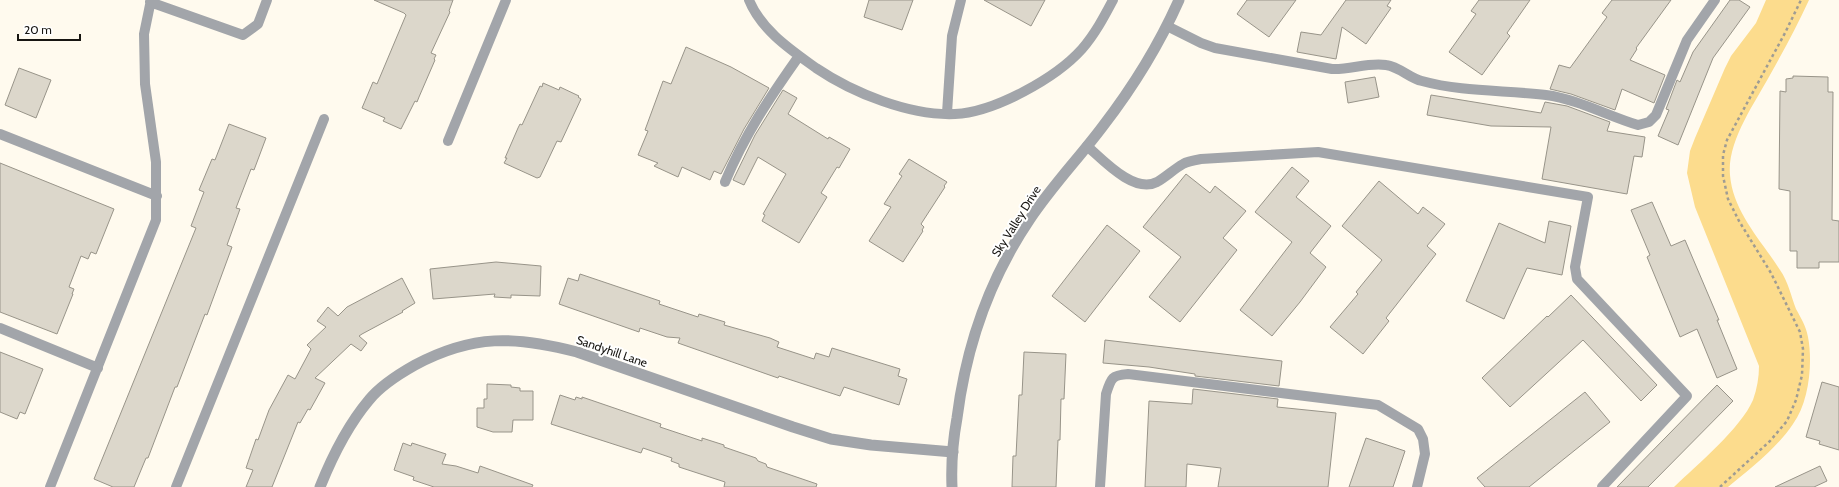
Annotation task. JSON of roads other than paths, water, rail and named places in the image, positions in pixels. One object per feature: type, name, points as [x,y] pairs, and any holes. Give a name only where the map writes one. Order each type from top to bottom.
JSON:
[{"type":"street","name":"Sky Valley Drive","points":[[952,487],[953,452],[962,382],[976,330],[994,284],[1009,253],[1030,219],[1125,96],[1160,39],[1179,0]]},
{"type":"street","name":"Sandyhill Lane","points":[[320,487],[338,448],[353,422],[369,399],[383,386],[404,371],[434,355],[464,344],[491,341],[520,341],[577,352],[786,425],[831,438],[871,445],[953,452]]},
{"type":"lane","points":[[50,487],[156,220],[156,162],[145,84],[144,34],[150,1],[243,35],[258,24],[267,0]]},
{"type":"lane","points":[[448,141],[506,0]]},
{"type":"lane","points":[[749,0],[765,26],[792,52],[826,74],[862,93],[888,103],[929,112],[947,114],[956,114],[981,109],[1007,99],[1038,84],[1061,69],[1082,48],[1102,21],[1113,0]]},
{"type":"lane","points":[[947,114],[952,36],[961,0]]},
{"type":"lane","points":[[1167,26],[1201,43],[1215,48],[1332,69],[1346,70],[1368,65],[1385,64],[1396,67],[1420,81],[1479,91],[1546,95],[1567,100],[1638,125],[1649,122],[1656,115],[1687,40],[1715,0]]},
{"type":"lane","points":[[725,182],[734,159],[763,106],[799,56]]},
{"type":"lane","points":[[176,487],[324,119]]},
{"type":"lane","points":[[0,134],[156,196]]},
{"type":"lane","points":[[1087,146],[1127,179],[1146,185],[1156,182],[1184,163],[1201,159],[1318,152],[1588,197],[1575,267],[1577,279],[1687,396],[1602,487]]},
{"type":"lane","points":[[0,328],[98,368]]},
{"type":"lane","points":[[1100,487],[1106,394],[1110,381],[1117,374],[1128,374],[1378,405],[1418,429],[1423,439],[1425,454],[1417,487]]}]
